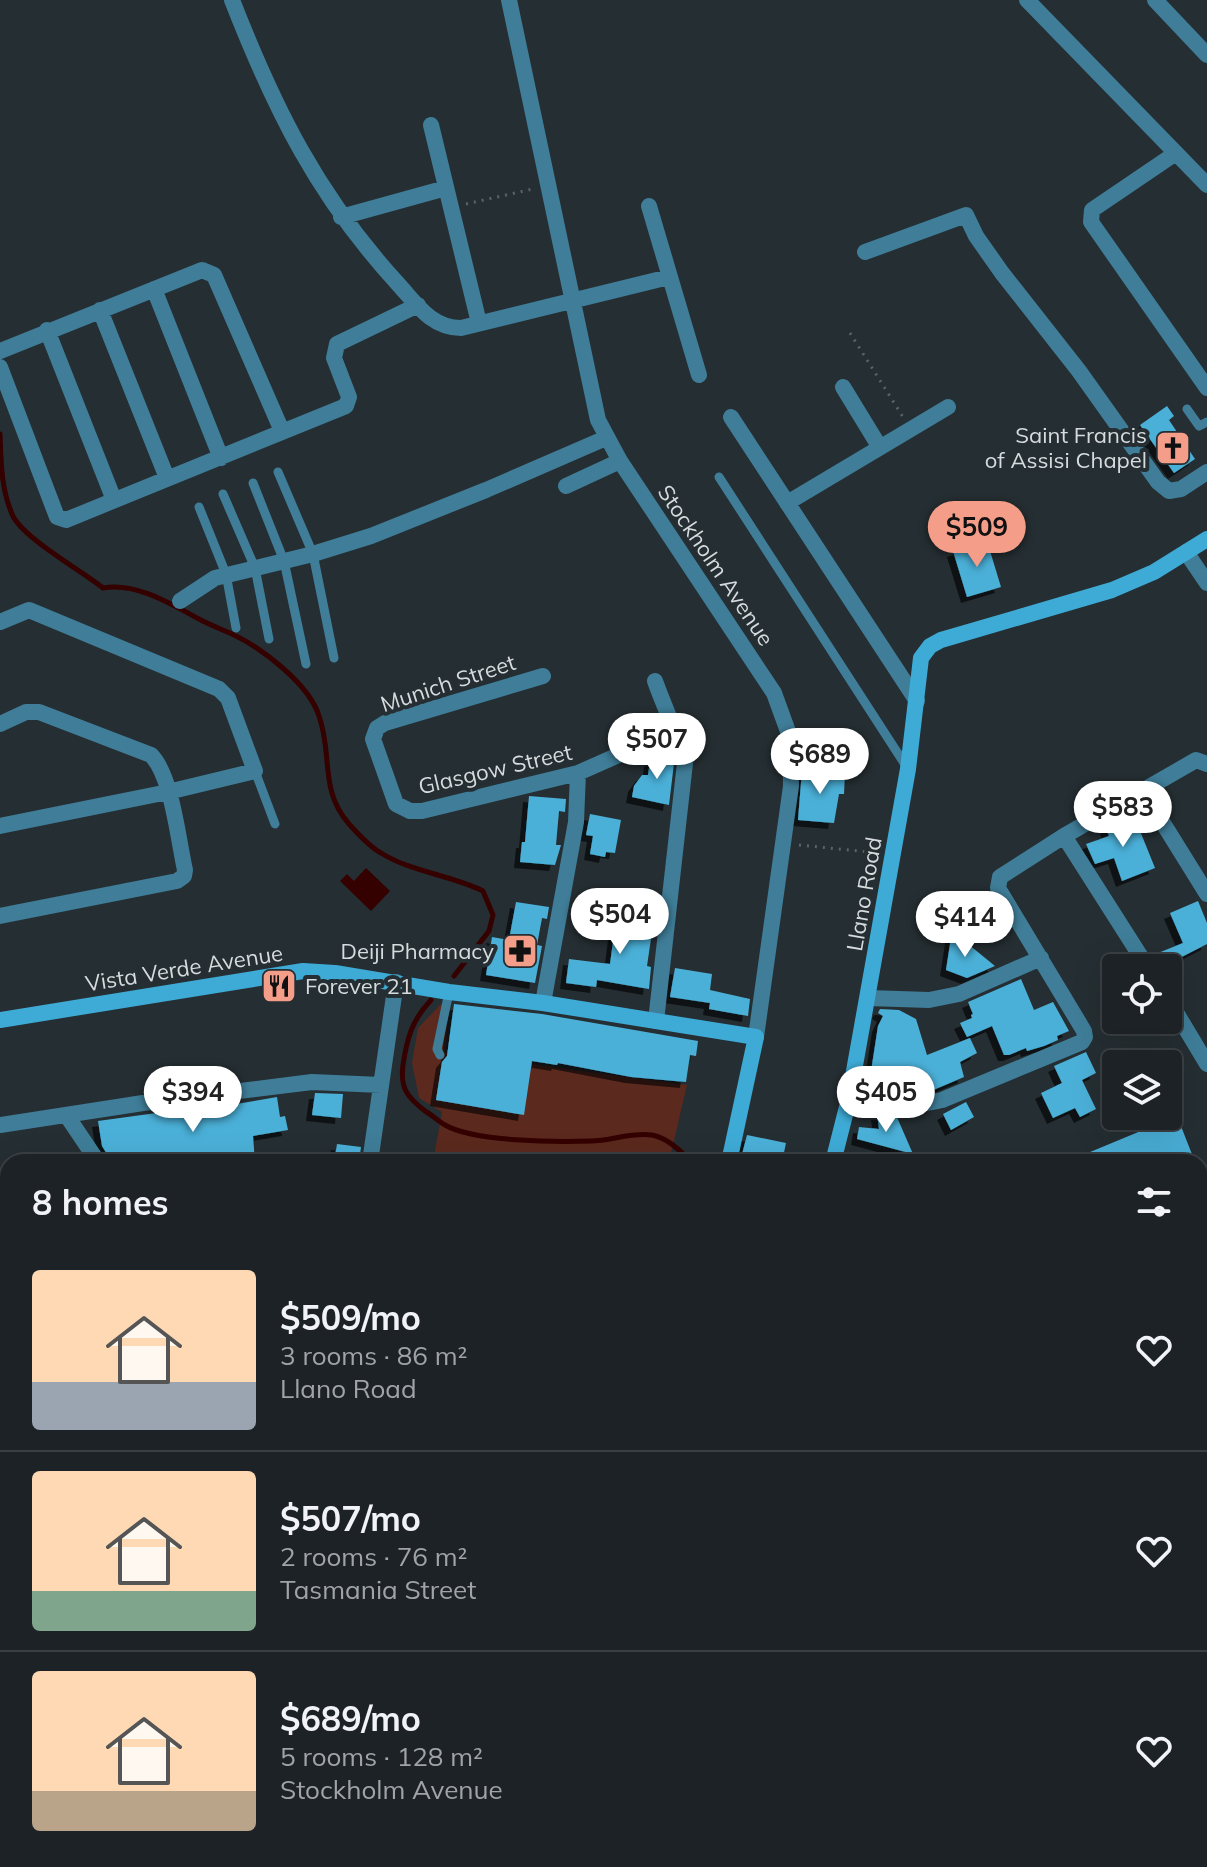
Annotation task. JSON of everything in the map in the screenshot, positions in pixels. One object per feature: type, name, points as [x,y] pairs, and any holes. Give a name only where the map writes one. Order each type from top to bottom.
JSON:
[{"type":"street","points":[[232,0],[288,131],[341,217],[418,305],[445,328],[461,328],[669,277]]},
{"type":"street","name":"Stockholm Avenue","points":[[509,0],[573,299],[591,399],[606,438],[620,461],[758,669],[783,715],[790,737],[792,759],[784,844],[756,1037],[731,1154]]},
{"type":"street","points":[[1027,0],[1207,185]]},
{"type":"street","points":[[1155,0],[1207,55]]},
{"type":"street","points":[[431,125],[479,323]]},
{"type":"street","points":[[1176,153],[1092,210],[1090,215],[1091,222],[1207,388]]},
{"type":"street","points":[[341,217],[446,188]]},
{"type":"street","points":[[649,206],[699,375]]},
{"type":"street","points":[[865,252],[966,215],[976,236],[1002,273],[1079,371],[1158,482],[1169,491],[1181,489],[1207,472]]},
{"type":"street","points":[[0,351],[202,270],[214,275],[282,431]]},
{"type":"street","points":[[154,289],[221,458]]},
{"type":"street","points":[[0,367],[57,517],[66,520],[346,406],[349,397],[334,358],[337,344],[418,305]]},
{"type":"street","points":[[100,310],[167,478]]},
{"type":"street","points":[[47,330],[114,500]]},
{"type":"street","points":[[843,387],[879,446]]},
{"type":"street","points":[[787,503],[948,407]]},
{"type":"street","points":[[731,417],[917,701]]},
{"type":"street","points":[[180,601],[226,574],[313,554],[402,524],[606,438]]},
{"type":"street","points":[[566,486],[620,461]]},
{"type":"street","points":[[1200,548],[1207,583]]},
{"type":"street","name":"Llano Road","points":[[835,1154],[849,1099],[908,769],[921,658],[930,646],[963,633],[1112,590],[1200,548]]},
{"type":"street","points":[[0,622],[29,610],[219,689],[228,698],[255,771],[0,826]]},
{"type":"street","name":"Munich Street","points":[[373,739],[377,728],[385,723],[543,676]]},
{"type":"street","points":[[655,681],[685,763],[656,1021]]},
{"type":"street","points":[[0,724],[26,712],[39,712],[151,755],[157,761],[168,792],[185,870],[184,876],[177,881],[0,916]]},
{"type":"street","name":"Glasgow Street","points":[[373,739],[396,804],[410,811],[422,811],[578,773],[623,753]]},
{"type":"street","points":[[849,1099],[902,1106],[932,1103],[1082,1042],[1084,1031],[998,888],[1000,877],[1064,836],[1196,760],[1207,764]]},
{"type":"street","points":[[543,1003],[576,822],[578,773]]},
{"type":"street","points":[[1143,791],[1207,894]]},
{"type":"street","points":[[1064,836],[1139,954]]},
{"type":"street","points":[[868,998],[929,1000],[959,994],[1041,958]]},
{"type":"street","name":"Vista Verde Avenue","points":[[0,1020],[289,972],[318,971],[756,1037]]},
{"type":"street","points":[[371,1154],[396,982]]},
{"type":"street","points":[[1182,1017],[1200,1040],[1207,1064]]},
{"type":"street","points":[[0,1125],[312,1082],[381,1085]]},
{"type":"street","points":[[67,1116],[93,1154]]},
{"type":"lane","points":[[1187,409],[1199,426],[1207,422]]},
{"type":"lane","points":[[278,472],[313,554],[334,658]]},
{"type":"lane","points":[[719,477],[908,769]]},
{"type":"lane","points":[[253,483],[284,561],[306,664]]},
{"type":"lane","points":[[223,494],[255,568],[269,639]]},
{"type":"lane","points":[[199,507],[226,574],[236,628]]},
{"type":"lane","points":[[255,771],[275,824]]},
{"type":"lane","points":[[440,1055],[437,1049],[449,992]]},
{"type":"path","points":[[451,207],[548,186]]},
{"type":"path","points":[[850,333],[910,428]]},
{"type":"path","points":[[784,844],[893,854]]},
{"type":"shaded area","points":[[366,868],[390,891],[371,911],[340,881],[347,874],[354,881]]},
{"type":"shaded area","points":[[441,1004],[449,1006],[445,1053],[687,1085],[671,1154],[434,1154],[442,1112],[419,1098],[412,1063],[418,1028]]},
{"type":"building","name":"Saint Francis of Assisi Chapel","points":[[1167,406],[1174,416],[1169,420],[1195,459],[1174,473],[1140,425]]},
{"type":"building","points":[[987,541],[1001,587],[967,597],[953,551]]},
{"type":"building","points":[[665,751],[671,754],[674,763],[669,805],[632,797],[634,786],[642,775],[648,775],[650,761]]},
{"type":"building","points":[[802,770],[845,773],[844,794],[839,794],[834,823],[798,820]]},
{"type":"building","points":[[529,796],[566,799],[565,812],[559,811],[556,845],[561,845],[555,865],[520,862]]},
{"type":"building","points":[[590,814],[621,820],[615,853],[606,852],[605,857],[590,854],[593,836],[586,835]]},
{"type":"building","points":[[1134,816],[1155,868],[1122,881],[1114,858],[1095,864],[1086,844],[1109,836],[1106,828]]},
{"type":"building","points":[[1198,901],[1207,923],[1207,944],[1182,957],[1182,954],[1158,954],[1183,943],[1170,913]]},
{"type":"building","points":[[516,902],[549,907],[547,919],[542,918],[537,945],[542,946],[535,983],[486,975],[492,937],[509,940]]},
{"type":"building","points":[[617,912],[654,918],[647,966],[651,967],[649,989],[597,980],[596,987],[566,983],[569,959],[610,964]]},
{"type":"building","points":[[952,931],[995,966],[967,978],[946,970]]},
{"type":"building","points":[[675,968],[712,974],[710,990],[750,999],[748,1016],[709,1009],[710,1003],[670,997]]},
{"type":"building","points":[[1021,979],[1034,1010],[1053,1002],[1069,1031],[1044,1046],[1027,1051],[1026,1048],[1009,1055],[1004,1055],[992,1026],[967,1037],[960,1023],[972,1018],[968,1002]]},
{"type":"building","points":[[454,1004],[542,1014],[698,1041],[696,1056],[690,1055],[686,1082],[631,1077],[532,1061],[524,1115],[436,1100],[442,1062],[447,1056]]},
{"type":"building","points":[[880,1009],[899,1010],[916,1019],[927,1055],[970,1038],[977,1053],[960,1062],[964,1077],[931,1091],[907,1094],[896,1093],[898,1082],[870,1078],[878,1026],[883,1016],[878,1013]]},
{"type":"building","points":[[1086,1052],[1096,1073],[1082,1080],[1096,1109],[1080,1117],[1075,1108],[1053,1118],[1041,1093],[1062,1083],[1054,1066]]},
{"type":"building","points":[[315,1093],[343,1094],[341,1118],[312,1115]]},
{"type":"building","points":[[277,1097],[280,1117],[285,1116],[288,1130],[253,1136],[254,1154],[107,1154],[102,1146],[98,1121],[200,1107],[201,1110]]},
{"type":"building","points":[[966,1102],[974,1117],[951,1130],[943,1114]]},
{"type":"building","points":[[877,1114],[896,1115],[913,1154],[857,1139],[859,1127],[879,1129]]},
{"type":"building","points":[[1182,1129],[1192,1154],[1085,1154],[1143,1130]]},
{"type":"building","points":[[747,1135],[786,1143],[784,1154],[742,1154]]},
{"type":"building","points":[[337,1144],[361,1147],[360,1154],[335,1154]]},
{"type":"waterway","points":[[0,434],[6,494],[12,514],[27,533],[103,588],[128,588],[153,596],[244,640],[283,668],[314,704],[323,730],[334,798],[353,828],[373,847],[393,859],[483,891],[493,915],[489,931],[454,976]]},
{"type":"waterway","points":[[431,1000],[411,1030],[402,1073],[406,1091],[442,1123],[475,1135],[516,1140],[591,1141],[652,1135],[669,1142],[683,1154]]},
{"type":"place","name":"Saint Francis of Assisi Chapel","points":[[1173,448]]},
{"type":"place","name":"Deiji Pharmacy","points":[[520,951]]},
{"type":"place","name":"Forever 21","points":[[279,986]]}]
